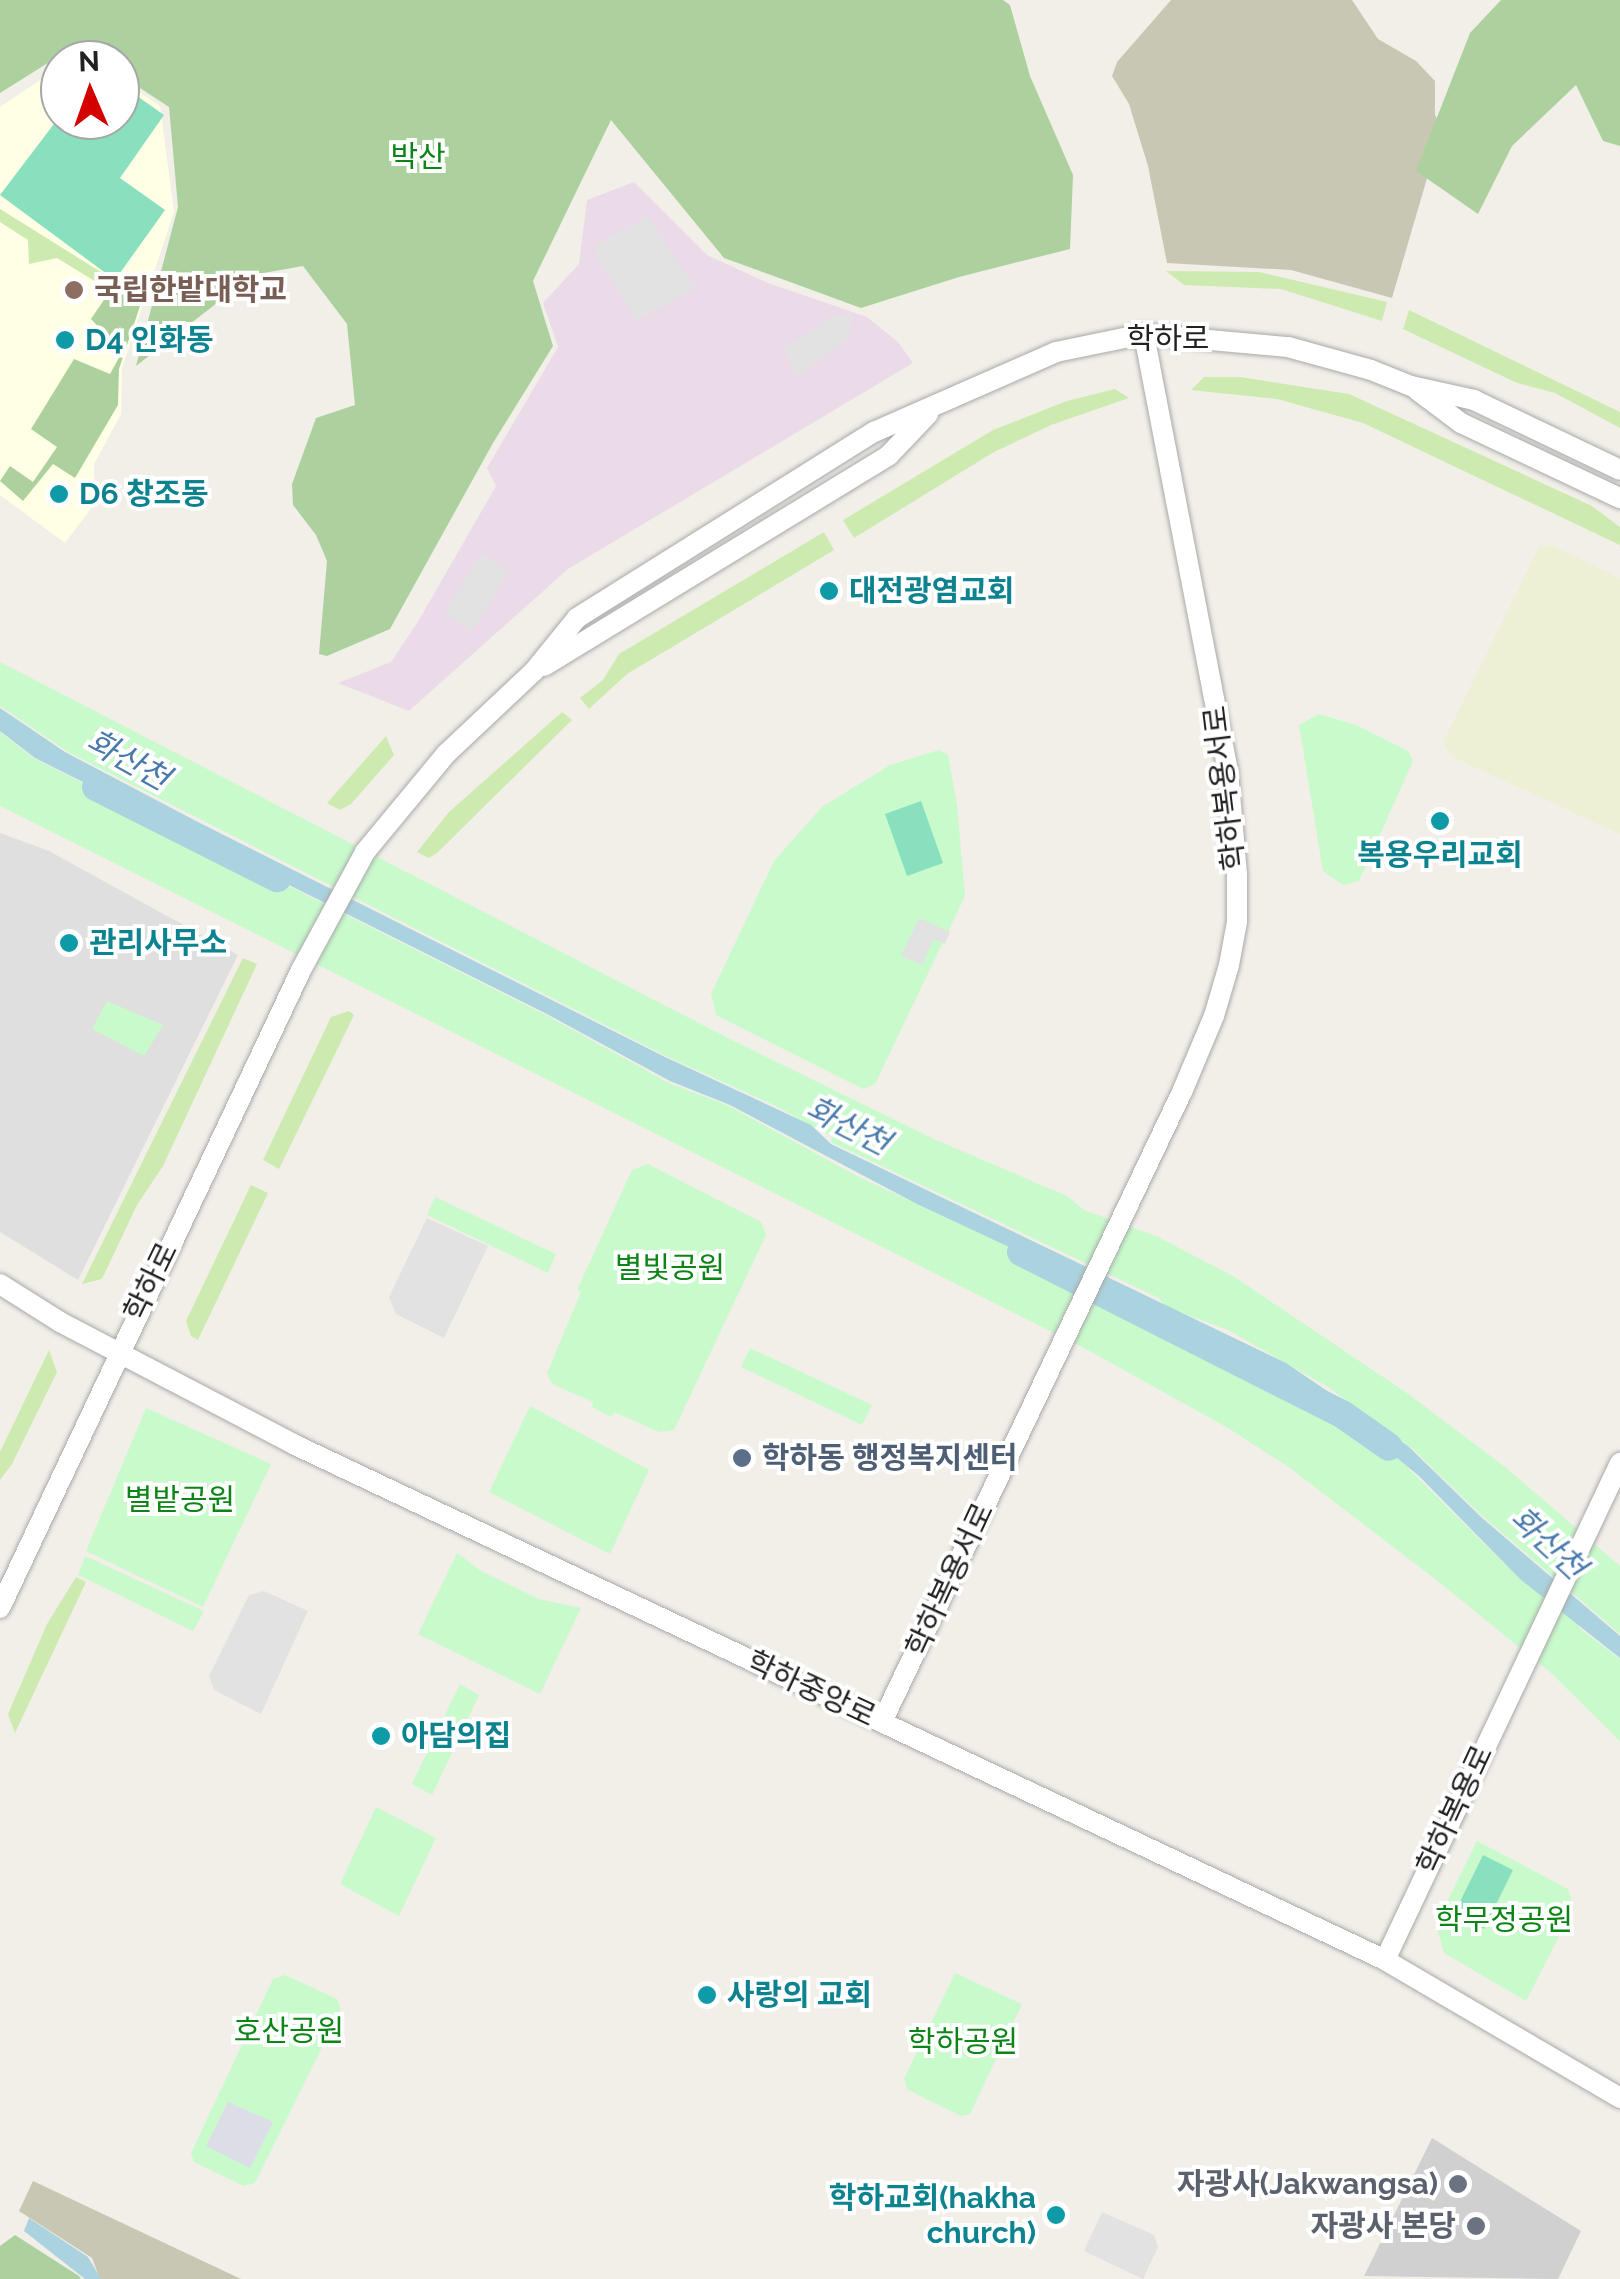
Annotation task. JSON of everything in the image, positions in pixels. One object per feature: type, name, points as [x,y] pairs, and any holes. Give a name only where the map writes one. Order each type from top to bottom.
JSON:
[{"type":"street","name":"학하로","points":[[0,1608],[116,1353],[306,959],[365,852],[446,754],[534,671],[889,454],[933,409],[970,388],[1056,352],[1144,334],[1288,346],[1411,386],[1474,400],[1620,470]]},
{"type":"street","name":"학하복용서로","points":[[882,1722],[1214,1016],[1236,922],[1235,826],[1228,772],[1144,334]]},
{"type":"street","name":"학하로","points":[[1411,386],[1461,423],[1620,498]]},
{"type":"street","name":"학하중앙로","points":[[0,1284],[116,1353],[293,1444],[1385,1960],[1620,2098]]},
{"type":"street","name":"학하복용로","points":[[1385,1960],[1620,1464]]},
{"type":"shaded area","points":[[1171,0],[1352,0],[1378,39],[1416,61],[1435,81],[1435,115],[1442,127],[1392,298],[1291,270],[1167,263],[1148,166],[1129,104],[1112,76],[1117,62]]},
{"type":"shaded area","name":"국립한밭대학교","points":[[40,80],[40,140],[140,140],[140,92],[160,106],[174,212],[122,368],[121,414],[94,464],[95,503],[65,543],[0,495],[0,107]]},
{"type":"shaded area","points":[[634,182],[707,255],[768,283],[867,317],[898,342],[913,363],[568,569],[409,711],[338,683],[391,662],[419,620],[496,486],[487,468],[558,347],[543,303],[579,264],[587,200]]},
{"type":"shaded area","points":[[648,217],[695,288],[637,320],[598,259],[595,245]]},
{"type":"shaded area","points":[[835,315],[853,316],[847,340],[796,376],[785,348]]},
{"type":"shaded area","points":[[1552,545],[1620,578],[1620,834],[1452,757],[1443,742],[1539,547]]},
{"type":"shaded area","points":[[481,554],[509,571],[472,631],[444,614]]},
{"type":"shaded area","points":[[0,833],[49,851],[238,955],[78,1280],[0,1232]]},
{"type":"shaded area","points":[[919,918],[950,932],[945,944],[933,939],[922,965],[901,956]]},
{"type":"shaded area","points":[[427,1218],[488,1246],[444,1338],[396,1314],[389,1297]]},
{"type":"shaded area","points":[[264,1591],[308,1611],[261,1714],[214,1690],[209,1676],[249,1595]]},
{"type":"shaded area","points":[[228,2102],[273,2122],[250,2168],[206,2146]]},
{"type":"shaded area","name":"자광사(Jakwangsa)","points":[[1432,2138],[1581,2231],[1558,2279],[1364,2276]]},
{"type":"shaded area","points":[[33,2181],[241,2279],[100,2279],[92,2258],[19,2211]]},
{"type":"shaded area","points":[[1102,2212],[1154,2235],[1158,2247],[1143,2279],[1084,2251]]},
{"type":"green space","name":"박산","points":[[0,0],[1003,0],[1010,5],[1030,76],[1073,175],[1070,249],[959,277],[861,308],[724,258],[611,120],[533,281],[553,346],[493,443],[390,629],[327,656],[319,654],[327,561],[316,535],[293,505],[292,484],[316,418],[355,405],[347,324],[303,266],[253,275],[136,366],[178,207],[169,107],[140,88],[140,40],[40,40],[40,68],[0,93]]},
{"type":"green space","points":[[1501,0],[1620,0],[1620,146],[1603,141],[1576,85],[1512,146],[1478,214],[1416,171],[1470,33]]},
{"type":"green space","points":[[140,98],[164,115],[120,178],[165,210],[115,280],[0,195],[42,140],[140,140]]},
{"type":"green space","points":[[0,209],[125,287],[106,288],[57,258],[29,264],[28,240],[0,222]]},
{"type":"green space","points":[[1166,271],[1259,272],[1387,302],[1382,321],[1281,289],[1184,285]]},
{"type":"green space","points":[[110,291],[142,300],[119,369],[118,405],[75,478],[53,464],[23,501],[0,481],[10,466],[33,482],[57,447],[31,429],[74,359],[110,374],[122,352],[91,319]]},
{"type":"green space","points":[[1409,310],[1620,412],[1620,428],[1555,393],[1517,383],[1403,329]]},
{"type":"green space","points":[[1204,377],[1240,377],[1349,394],[1592,506],[1620,527],[1620,545],[1363,423],[1277,399],[1191,390]]},
{"type":"green space","points":[[1115,389],[1129,398],[1051,425],[994,452],[854,538],[843,520],[993,430],[1067,401]]},
{"type":"green space","points":[[824,532],[834,550],[627,674],[589,709],[580,698],[603,680],[619,654]]},
{"type":"green space","points":[[0,662],[726,1037],[936,1140],[1067,1196],[1084,1210],[1156,1236],[1233,1276],[1407,1393],[1505,1467],[1620,1566],[1620,1634],[1479,1513],[1414,1450],[1328,1387],[1228,1330],[1166,1307],[1159,1298],[831,1142],[832,1137],[776,1106],[672,1059],[68,752],[0,706]]},
{"type":"green space","points":[[562,712],[572,720],[437,853],[429,858],[417,852],[449,812]]},
{"type":"green space","points":[[1319,714],[1356,725],[1408,751],[1413,761],[1359,881],[1343,885],[1323,871],[1299,725]]},
{"type":"green space","points":[[0,732],[35,759],[546,1015],[669,1083],[729,1106],[855,1175],[1116,1297],[1341,1412],[1399,1459],[1520,1579],[1577,1620],[1579,1628],[1620,1659],[1620,1741],[1551,1673],[1439,1582],[1290,1468],[1228,1428],[1086,1349],[0,806]]},
{"type":"green space","points":[[386,736],[394,755],[351,804],[340,810],[327,803]]},
{"type":"green space","points":[[939,750],[948,755],[957,805],[965,896],[875,1084],[863,1089],[716,1015],[711,994],[774,861],[822,807],[890,765]]},
{"type":"green space","points":[[921,801],[943,863],[907,876],[885,814]]},
{"type":"green space","points":[[243,958],[257,964],[163,1166],[137,1205],[102,1279],[82,1284]]},
{"type":"green space","points":[[107,1001],[163,1025],[144,1056],[92,1029]]},
{"type":"green space","points":[[349,1011],[354,1015],[279,1169],[263,1160],[331,1017]]},
{"type":"green space","name":"별빛공원","points":[[648,1164],[761,1222],[766,1235],[674,1430],[659,1432],[614,1412],[611,1417],[592,1407],[593,1402],[552,1384],[547,1373],[581,1292],[577,1290],[632,1170]]},
{"type":"green space","points":[[251,1185],[268,1193],[198,1340],[191,1336],[186,1321]]},
{"type":"green space","points":[[435,1197],[556,1254],[548,1273],[427,1215]]},
{"type":"green space","points":[[750,1348],[872,1405],[862,1425],[741,1367]]},
{"type":"green space","points":[[49,1350],[57,1372],[12,1464],[0,1480],[0,1452]]},
{"type":"green space","points":[[530,1406],[649,1470],[610,1554],[489,1492]]},
{"type":"green space","name":"별밭공원","points":[[146,1408],[271,1464],[203,1607],[86,1551]]},
{"type":"green space","points":[[457,1553],[481,1571],[539,1599],[581,1608],[540,1694],[418,1634]]},
{"type":"green space","points":[[85,1556],[204,1611],[193,1631],[78,1575]]},
{"type":"green space","points":[[76,1577],[86,1582],[15,1733],[8,1714],[47,1624]]},
{"type":"green space","points":[[460,1684],[479,1695],[432,1795],[412,1784]]},
{"type":"green space","points":[[376,1807],[436,1838],[399,1916],[340,1884]]},
{"type":"green space","name":"학무정공원","points":[[1477,1841],[1568,1889],[1574,1907],[1526,2001],[1444,1953],[1436,1924]]},
{"type":"green space","points":[[1483,1855],[1513,1870],[1484,1929],[1454,1914]]},
{"type":"green space","name":"학하공원","points":[[955,1973],[1022,2004],[970,2114],[961,2116],[908,2090],[904,2079]]},
{"type":"green space","name":"호산공원","points":[[285,1975],[337,1999],[341,2009],[255,2183],[244,2186],[194,2162],[191,2153],[273,1979]]},
{"type":"green space","points":[[15,2235],[81,2279],[0,2279],[0,2246]]},
{"type":"water","points":[[0,708],[65,752],[196,821],[665,1057],[811,1125],[831,1144],[1286,1363],[1408,1446],[1481,1517],[1620,1636],[1620,1658],[1520,1579],[1419,1476],[1341,1412],[1114,1296],[917,1204],[730,1105],[670,1081],[545,1013],[35,758],[0,731]]},
{"type":"water","points":[[29,2218],[88,2257],[101,2279],[85,2279],[24,2231]]},
{"type":"waterway","name":"화산천","points":[[96,787],[277,878]]},
{"type":"waterway","name":"화산천","points":[[1021,1252],[1342,1414],[1389,1447]]},
{"type":"place","name":"국립한밭대학교","points":[[74,290]]},
{"type":"place","name":"D4 인화동","points":[[65,340]]},
{"type":"place","name":"D6 창조동","points":[[59,494]]},
{"type":"place","name":"대전광염교회","points":[[829,591]]},
{"type":"place","name":"복용우리교회","points":[[1440,821]]},
{"type":"place","name":"관리사무소","points":[[69,943]]},
{"type":"place","name":"학하동 행정복지센터","points":[[742,1458]]},
{"type":"place","name":"아담의집","points":[[381,1736]]},
{"type":"place","name":"사랑의 교회","points":[[707,1995]]},
{"type":"place","name":"자광사(Jakwangsa)","points":[[1458,2184]]},
{"type":"place","name":"학하교회(hakha church)","points":[[1056,2215]]},
{"type":"place","name":"자광사 본당","points":[[1476,2226]]}]
